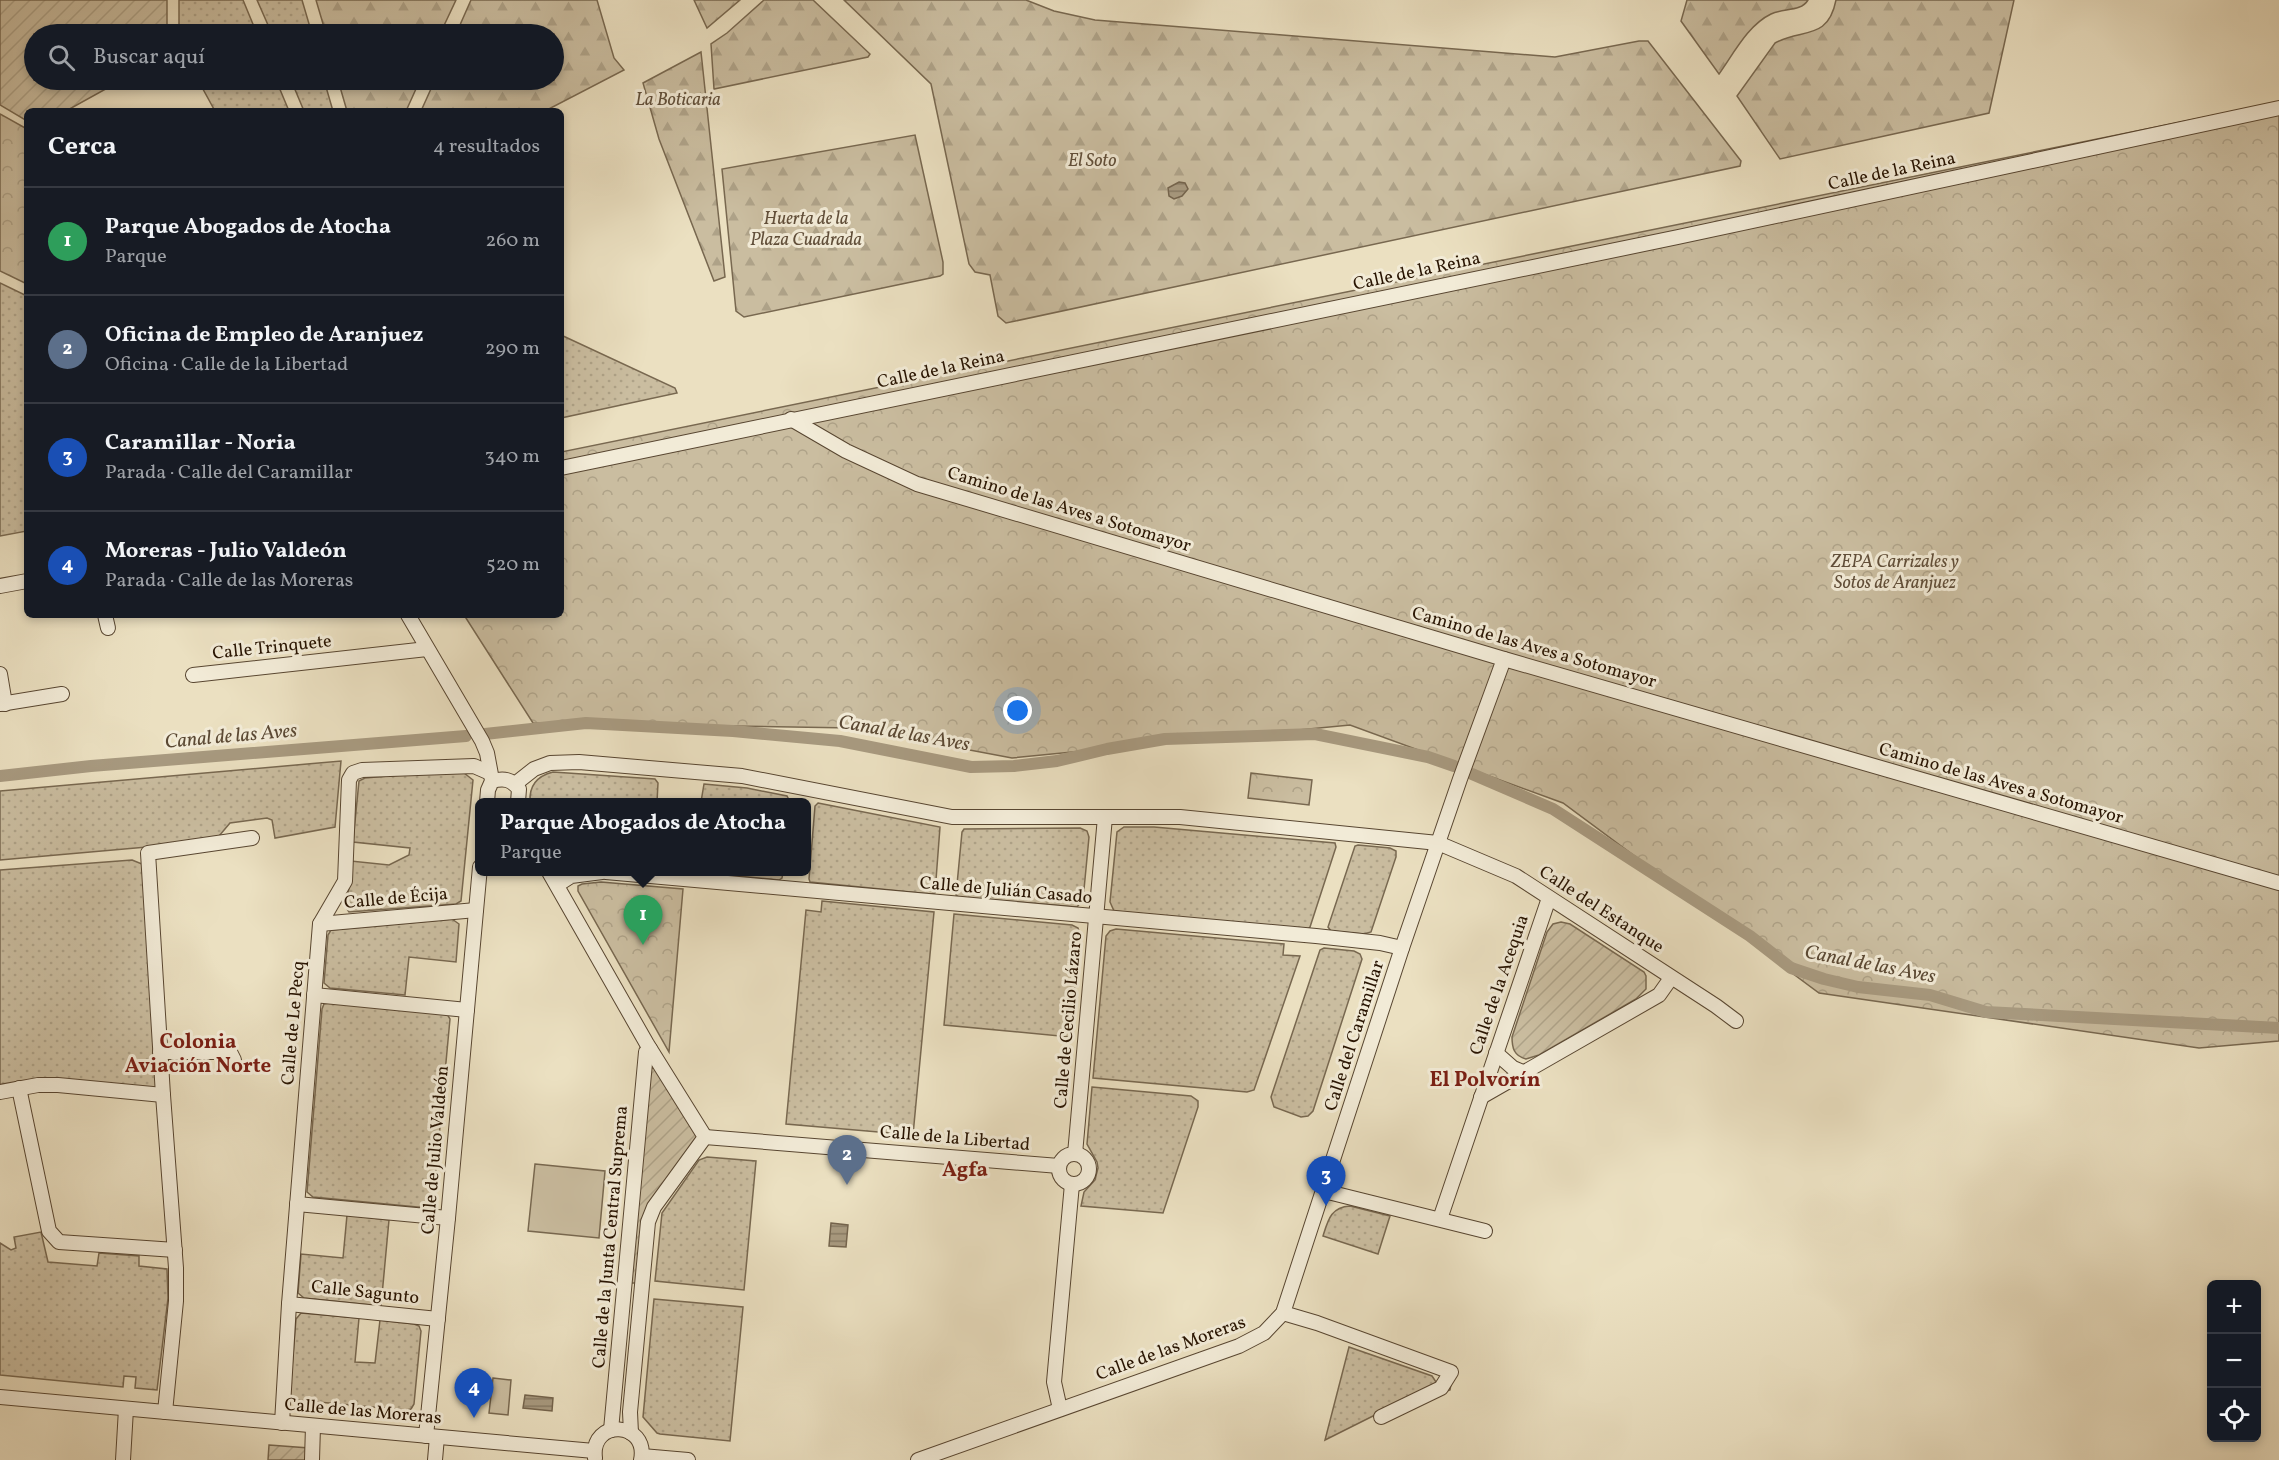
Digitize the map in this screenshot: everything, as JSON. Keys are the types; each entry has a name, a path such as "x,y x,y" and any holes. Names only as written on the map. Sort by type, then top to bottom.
{"street":[{"name":"Calle de la Reina","path":"564,467 1678,237 2279,108"},
{"name":"Camino de las Aves a Sotomayor","path":"791,419 846,451 917,484 1504,659 2279,883"},
{"path":"0,586 24,582"},
{"path":"410,618 482,741 487,753 491,777 487,798"},
{"name":"Calle Trinquete","path":"193,675 427,649"},
{"name":"Calle del Caramillar","path":"1283,1313 1402,948 1504,659"},
{"path":"0,674 3,704 62,694"},
{"name":"Calle del Estanque","path":"515,784 534,769 550,763 579,762 742,776 952,817 1180,817 1438,843 1516,876 1736,1021"},
{"name":"Calle de Le Pecq","path":"282,1423 289,1304 320,924 345,882 349,780 353,773 362,770 474,766 491,777"},
{"path":"491,777 509,780 515,784 519,789 518,798"},
{"name":"Calle de Cecilio Lázaro","path":"1075,1154 1105,817"},
{"path":"165,1412 176,1301 175,1250 148,854 252,838"},
{"name":"Calle de Julio Valdeón","path":"435,1460 431,1436 438,1318 479,876"},
{"path":"551,876 650,1049 705,1137"},
{"name":"Calle de Julián Casado","path":"556,885 571,876"},
{"name":"Calle de Julián Casado","path":"648,876 1316,936 1380,943 1402,948"},
{"name":"Calle de la Acequia","path":"1440,1219 1549,898"},
{"name":"Calle de Écija","path":"320,924 476,910"},
{"path":"1481,1097 1659,995 1671,978"},
{"path":"314,995 467,1010"},
{"name":"Calle de la Junta Central Suprema","path":"611,1430 646,1052 650,1049"},
{"path":"160,1052 230,1052 234,1060"},
{"path":"1496,1053 1513,1068 1525,1073"},
{"path":"0,1092 38,1085 58,1085 163,1095"},
{"path":"20,1088 49,1232 59,1242 175,1250"},
{"name":"Calle de la Junta Central Suprema","path":"631,1433 630,1413 648,1222 654,1207 705,1137"},
{"name":"Calle de la Libertad","path":"705,1137 1059,1166"},
{"path":"1075,1154 1085,1159 1088,1170 1083,1180 1072,1184 1061,1178 1059,1166 1064,1157 1075,1154"},
{"path":"1060,1409 1054,1382 1072,1184"},
{"path":"1324,1191 1485,1231"},
{"path":"297,1204 448,1218"},
{"name":"Calle Sagunto","path":"289,1304 438,1318"},
{"path":"1283,1313 1317,1323 1451,1372 1441,1388 1381,1417"},
{"name":"Calle de las Moreras","path":"918,1460 1239,1346 1264,1333 1283,1313"},
{"name":"Calle de las Moreras","path":"0,1397 431,1436 559,1454 595,1456"},
{"path":"123,1460 126,1409"},
{"path":"312,1460 313,1426"},
{"path":"595,1456 599,1438 611,1430 621,1429 631,1433 640,1443 641,1458 688,1460"}],"green space":[{"path":"0,0 167,0 167,24 24,24 24,90 104,90 71,108 24,108 24,119 0,105"},
{"path":"179,0 243,0 253,24 179,24"},
{"path":"257,0 302,0 309,24 268,24"},
{"path":"316,0 456,0 445,24 323,24"},
{"path":"471,0 597,0 614,58 624,70 551,108 422,108 430,90 564,90 564,24 460,24"},
{"path":"694,0 740,0 707,28"},
{"path":"764,0 813,0 870,54 868,57 714,89 711,44"},
{"name":"El Soto","path":"844,0 1026,0 1054,11 1095,20 1555,57 1648,41 1741,161 1740,166 1006,323 998,316 990,275 975,272 969,264 931,84"},
{"path":"1687,0 1808,0 1796,8 1771,14 1755,25 1719,74 1681,21"},
{"path":"1836,0 2014,0 1989,113 1780,159 1737,96 1775,43 1820,28 1827,22"},
{"name":"La Boticaria","path":"701,52 725,277 714,281 659,139 643,83"},
{"path":"203,90 280,90 288,108 213,108"},
{"path":"295,90 327,90 332,108 303,108"},
{"path":"341,90 415,90 407,108 346,108"},
{"name":"ZEPA Carrizales y Sotos de Aranjuez","path":"2279,102 2279,1041 2199,1048 1819,993 1563,803 1350,725 1012,758 853,728 533,723 466,618 564,618 564,451"},
{"path":"0,114 24,127 24,283 0,271"},
{"name":"Huerta de la Plaza Cuadrada","path":"915,135 943,262 943,274 744,317 736,311 722,169"},
{"path":"0,283 24,295 24,532 0,536"},
{"path":"564,336 675,388 677,393 564,417"},
{"path":"341,761 335,827 275,838 272,820 267,818 230,823 219,836 147,847 0,860 0,791"},
{"path":"436,772 464,773 473,780 461,901 456,904 349,912 347,909 351,861 389,865 409,855 410,848 353,842 359,781 365,778"},
{"path":"553,772 655,779 658,783 657,798 530,798 535,782"},
{"path":"1251,773 1312,780 1309,805 1248,798"},
{"path":"704,784 747,788 788,798 702,798"},
{"path":"818,803 940,827 935,893 810,882 815,806"},
{"path":"1124,827 1154,827 1335,843 1336,847 1310,927 1308,929 1114,911 1110,902 1117,832"},
{"path":"1080,828 1087,831 1089,837 1083,900 1077,907 956,895 964,829"},
{"path":"1355,846 1390,848 1396,851 1396,857 1371,932 1364,934 1331,931 1328,927"},
{"path":"132,860 142,864 158,1084 155,1089 0,1086 0,870"},
{"path":"738,876 782,876 779,880"},
{"path":"601,882 683,889 669,1052 578,891 578,886 582,884"},
{"path":"822,901 934,912 913,1135 786,1124 806,910 821,912"},
{"path":"954,914 1072,925 1078,928 1080,934 1070,1037 944,1025"},
{"path":"452,919 459,924 456,962 409,957 405,995 330,988 324,983 328,935 331,930"},
{"path":"1561,922 1570,924 1644,972 1646,989 1636,999 1539,1055 1526,1059 1514,1051 1512,1037 1547,932 1553,924"},
{"path":"1116,929 1284,944 1283,955 1300,956 1254,1090 1247,1092 1093,1078 1106,936 1110,931"},
{"path":"1324,948 1354,951 1360,954 1362,959 1313,1111 1308,1116 1301,1117 1274,1107 1271,1097 1320,950"},
{"path":"324,1004 447,1014 450,1019 433,1202 428,1208 313,1197 307,1192 322,1009"},
{"path":"658,1066 698,1138 653,1200 637,1283 630,1283 650,1069"},
{"path":"1092,1087 1191,1096 1198,1101 1163,1213 1081,1206 1084,1192 1095,1180 1098,1168 1087,1144"},
{"path":"707,1157 756,1161 744,1290 655,1281 662,1213 699,1160"},
{"path":"535,1164 605,1171 599,1238 528,1231"},
{"path":"1350,1206 1390,1216 1378,1254 1323,1236 1331,1215 1338,1209"},
{"path":"347,1215 389,1220 381,1306 304,1298 298,1293 301,1254 343,1258"},
{"path":"41,1232 48,1262 97,1266 99,1253 139,1256 139,1266 167,1269 168,1298 157,1390 135,1388 136,1377 124,1376 123,1387 0,1375 0,1243 11,1250 16,1248 14,1237"},
{"path":"654,1299 743,1307 730,1441 660,1434 643,1417"},
{"path":"301,1313 359,1318 355,1362 375,1363 380,1320 419,1326 421,1331 414,1404 411,1409 296,1400 291,1397 296,1319"},
{"path":"1349,1347 1432,1376 1436,1382 1451,1384 1450,1390 1375,1415 1325,1440"},
{"path":"493,1378 511,1380 508,1415 489,1413"},
{"path":"269,1445 309,1448 308,1460 268,1460"}],"shaded area":[{"path":"1179,182 1185,183 1188,189 1182,196 1174,199 1169,196 1168,188"},
{"path":"831,1223 848,1225 846,1247 829,1246"},
{"path":"525,1395 553,1398 552,1411 523,1408"}],"waterway":[{"name":"Canal de las Aves","path":"485,734 586,723 733,731 840,741 971,767 1014,766 1057,761 1165,739 1315,734 1428,757 1454,766"},
{"name":"Canal de las Aves","path":"0,776 91,766 466,736"},
{"name":"Canal de las Aves","path":"1472,774 1553,809 1750,936 1791,968 1824,979 1858,987 1930,995 1986,1012 2279,1028"}],"place":[{"name":"Parque Abogados de Atocha","path":"643,945"},
{"name":"Oficina de Empleo de Aranjuez","path":"847,1185"},
{"name":"Caramillar - Noria","path":"1326,1206"},
{"name":"Moreras - Julio Valdeón","path":"474,1418"}],"district":[{"name":"Colonia Aviación Norte","path":"198,1054"},
{"name":"El Polvorín","path":"1485,1080"},
{"name":"Agfa","path":"965,1170"}]}
